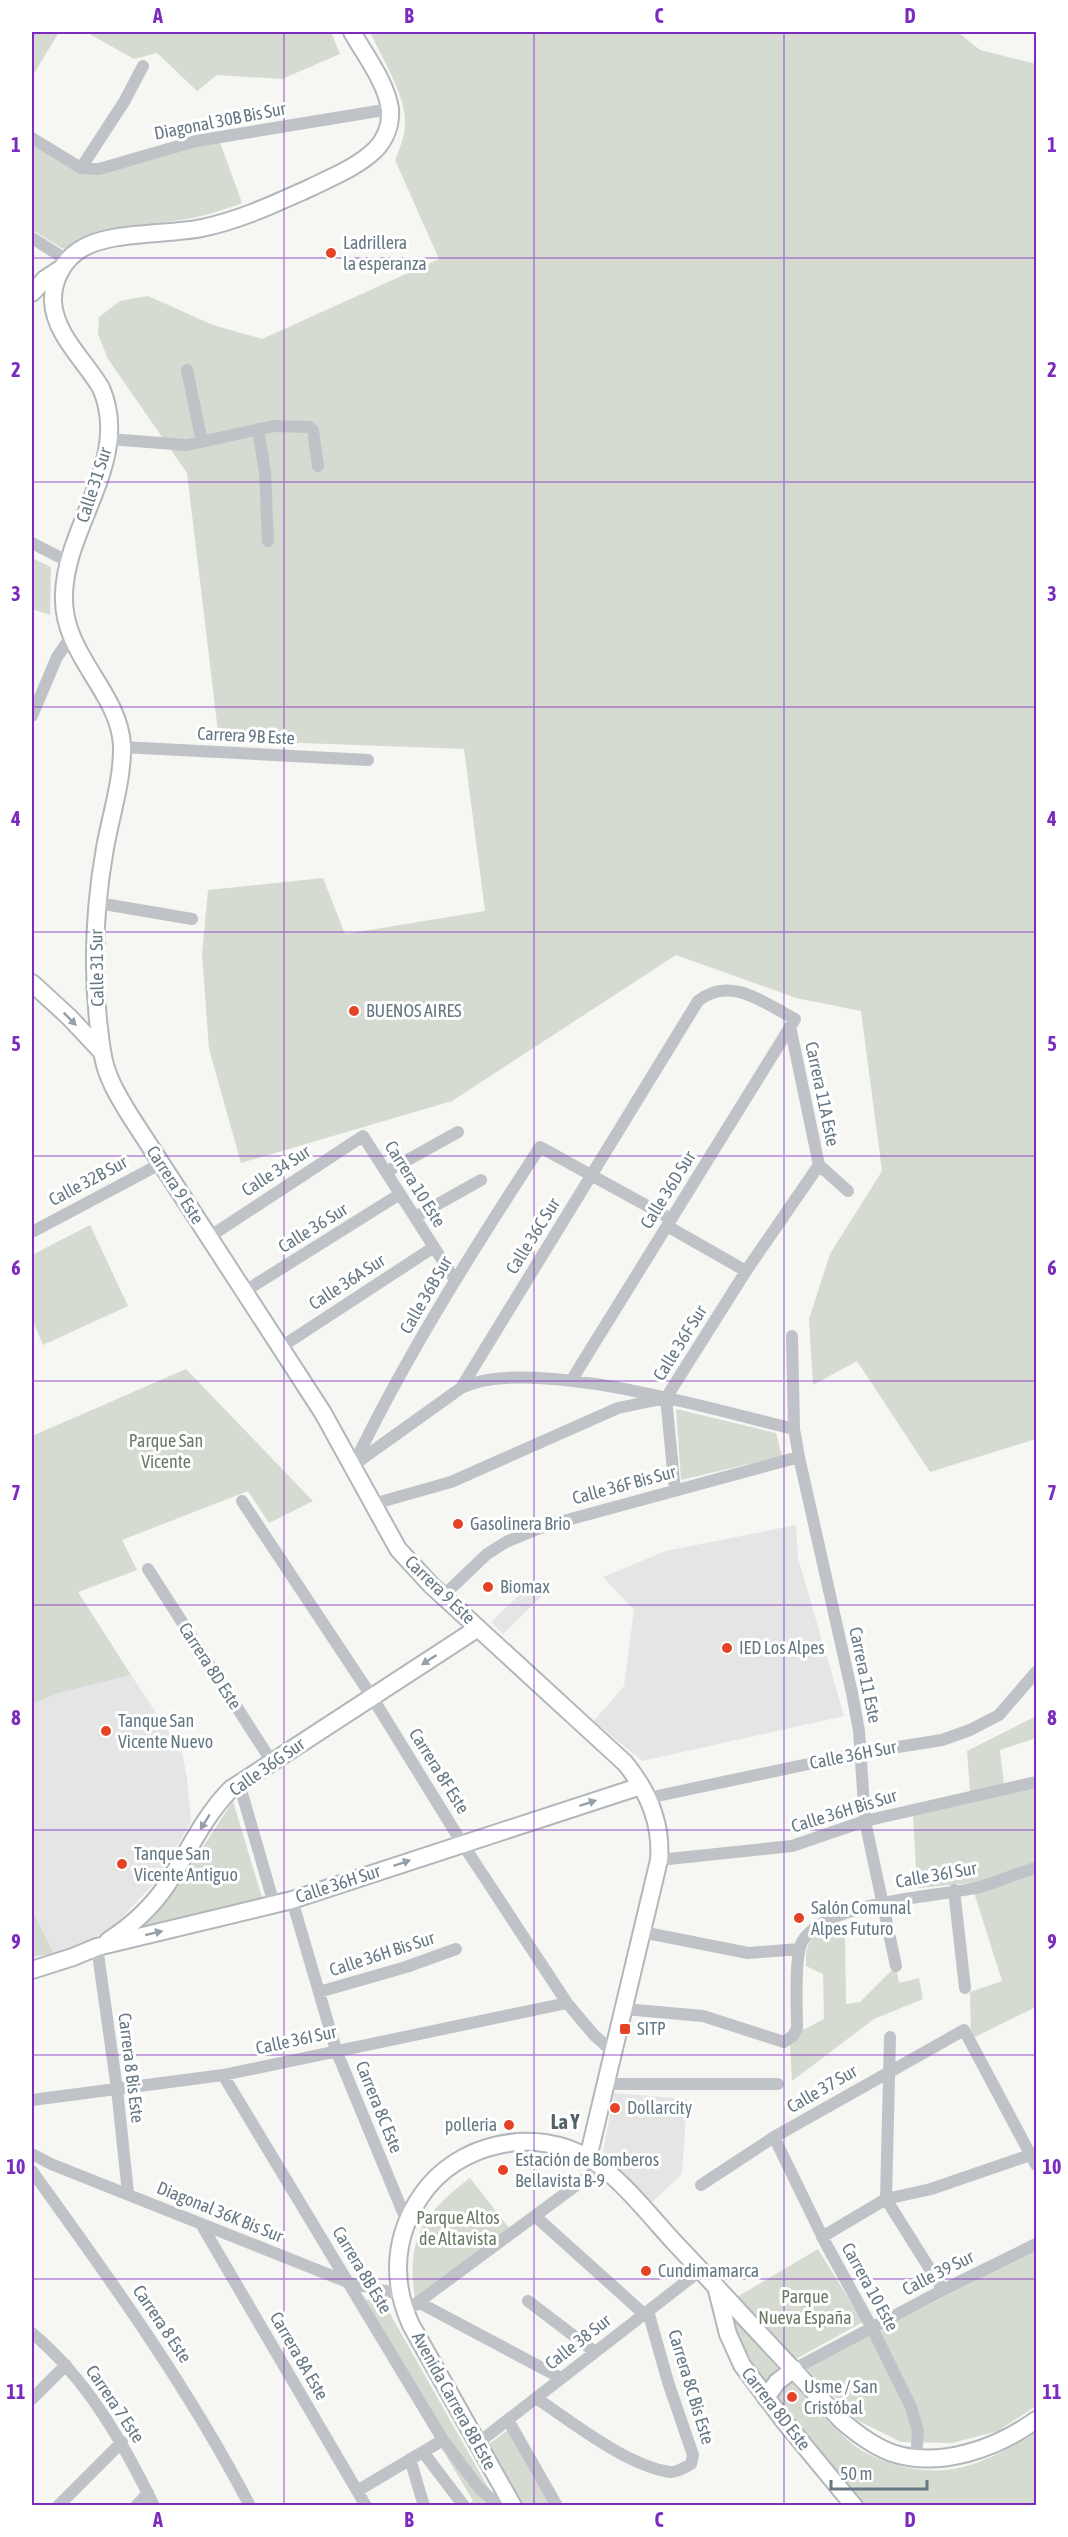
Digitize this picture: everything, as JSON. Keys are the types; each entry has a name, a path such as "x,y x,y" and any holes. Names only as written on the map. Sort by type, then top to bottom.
{"main road":[{"path":"32,293 82,248 100,241 186,231 228,222 335,176 366,157 382,142 387,131 390,109 382,87 352,32"},
{"name":"Calle 31 Sur","path":"65,264 53,295 55,314 62,331 104,394 108,412 109,439 104,465 69,562 65,581 64,607 71,637 115,717 122,747 98,903 94,976 102,1051"},
{"name":"Carrera 9 Este","path":"32,983 102,1051 118,1096 323,1413 398,1549 442,1596 624,1763 645,1792 658,1832 659,1860 606,2084 594,2162"},
{"name":"Calle 36G Sur","path":"97,1947 123,1931 157,1898 213,1809 239,1783 478,1628"},
{"name":"Calle 36H Sur","path":"32,1970 97,1947 292,1900 462,1843 645,1792"},
{"name":"Avenida Carrera 8B Este","path":"513,2505 478,2443 411,2307 399,2294 398,2260 407,2222 422,2194 450,2165 484,2149 513,2142 541,2141 563,2147 594,2162"},
{"path":"594,2162 701,2270 853,2430 891,2452 916,2458 948,2457 1005,2438 1036,2420"},
{"name":"Carrera 8D Este","path":"716,2286 723,2319 745,2370 854,2505"},
{"path":"766,2398 777,2382 794,2369"}],"street":[{"path":"32,138 81,168 124,102 143,66"},
{"name":"Diagonal 30B Bis Sur","path":"81,168 99,169 196,141 390,109"},
{"path":"32,238 65,264"},
{"path":"187,370 202,442"},
{"path":"109,439 187,445 274,426 309,427 313,430 318,466"},
{"path":"258,429 265,472 268,542"},
{"path":"32,543 69,562"},
{"path":"32,716 57,657 71,637"},
{"name":"Carrera 9B Este","path":"122,747 368,760"},
{"path":"98,903 192,919"},
{"name":"Calle 36C Sur","path":"352,1466 461,1388 693,1007 710,993 723,989 738,990 792,1022"},
{"name":"Carrera 11A Este","path":"792,1022 819,1165 848,1191"},
{"name":"Calle 36D Sur","path":"571,1381 792,1022"},
{"path":"386,1172 458,1132"},
{"name":"Carrera 10 Este","path":"363,1136 455,1280"},
{"name":"Calle 34 Sur","path":"209,1237 363,1136"},
{"name":"Calle 36B Sur","path":"352,1466 455,1280 540,1147 591,1175"},
{"name":"Calle 32B Sur","path":"32,1232 162,1163"},
{"name":"Calle 36F Sur","path":"373,1504 451,1482 618,1407 666,1398 746,1271 819,1165"},
{"path":"591,1175 746,1271"},
{"path":"415,1217 481,1180"},
{"name":"Calle 36 Sur","path":"245,1292 400,1194"},
{"name":"Calle 36A Sur","path":"281,1347 434,1247"},
{"name":"Carrera 11 Este","path":"792,1336 794,1429 798,1457 852,1693 860,1753 865,1821 896,1966"},
{"path":"461,1388 480,1380 500,1377 571,1381 666,1398 794,1429"},
{"path":"666,1398 675,1491"},
{"name":"Calle 36F Bis Sur","path":"442,1596 487,1554 506,1542 571,1518 798,1457"},
{"name":"Carrera 8F Este","path":"242,1502 372,1697 462,1843 567,2003 594,2035 613,2052"},
{"name":"Carrera 8D Este","path":"148,1569 272,1762"},
{"name":"Calle 36H Sur","path":"645,1792 942,1740 999,1716 1036,1672"},
{"name":"Calle 36H Bis Sur","path":"659,1860 792,1846 865,1821 1036,1782"},
{"path":"239,1783 274,1904"},
{"name":"Calle 36I Sur","path":"799,1949 809,1931 824,1920 882,1903 975,1888 1036,1868"},
{"path":"954,1890 965,1988"},
{"name":"Carrera 8C Este","path":"292,1900 336,2050 407,2222"},
{"path":"624,2009 703,2016 784,2042 797,2028 799,1949 748,1953 642,1932"},
{"name":"Carrera 8 Bis Este","path":"97,1947 117,2089 128,2193"},
{"name":"Calle 36H Bis Sur","path":"319,1992 406,1967 456,1949"},
{"name":"Calle 36I Sur","path":"32,2100 223,2075 567,2003"},
{"name":"Calle 37 Sur","path":"700,2185 774,2137 964,2030 1035,2158"},
{"path":"890,2037 886,2199 943,2290"},
{"name":"Carrera 8B Este","path":"223,2075 443,2440 479,2488 499,2505"},
{"path":"606,2084 778,2084"},
{"name":"Carrera 10 Este","path":"774,2137 822,2237 872,2328 910,2407 918,2431 916,2458"},
{"name":"Diagonal 36K Bis Sur","path":"32,2154 51,2164 350,2283 399,2294"},
{"path":"822,2237 886,2199 909,2195 1035,2158"},
{"path":"561,2378 411,2307 535,2216 594,2162"},
{"name":"Carrera 8 Este","path":"32,2171 135,2314 216,2441 250,2505"},
{"path":"535,2216 646,2313"},
{"name":"Carrera 8A Este","path":"201,2224 366,2505"},
{"name":"Calle 39 Sur","path":"794,2369 943,2290 1036,2244"},
{"name":"Calle 38 Sur","path":"478,2443 701,2270"},
{"path":"528,2301 595,2352"},
{"name":"Carrera 8C Bis Este","path":"536,2398 597,2439 644,2464 670,2472 691,2464 693,2455 646,2313"},
{"name":"Carrera 7 Este","path":"32,2333 66,2365 80,2382 122,2442 154,2505"},
{"path":"32,2399 66,2365"},
{"path":"508,2420 556,2505"},
{"path":"357,2491 443,2440"},
{"path":"58,2505 122,2442"},
{"path":"423,2452 464,2505"},
{"path":"410,2459 424,2505"},
{"path":"136,2505 148,2493"}],"shaded area":[{"name":"IED Los Alpes","path":"796,1525 798,1558 844,1716 642,1761 594,1721 624,1686 634,1610 603,1577 666,1551"},
{"path":"531,1584 542,1596 503,1634 491,1622"},
{"path":"131,1675 182,1752 191,1822 156,1881 116,1924 89,1942 54,1954 32,1910 32,1704 59,1693"},
{"path":"614,2093 687,2099 682,2174 652,2202 603,2152"}],"green space":[{"path":"32,32 59,32 32,77"},
{"path":"86,32 331,32 340,54 282,79 217,75 197,91 157,53 134,59"},
{"path":"370,32 958,32 980,50 1036,64 1036,1439 930,1472 857,1361 813,1385 809,1319 830,1254 882,1171 861,1011 796,998 676,955 452,1101 241,1163 209,1049 202,954 208,890 323,878 345,934 485,911 464,749 219,740 187,473 108,359 98,334 99,317 120,301 148,296 213,325 262,339 439,259 395,160 405,130 404,109 396,86"},
{"path":"220,142 242,203 196,217 106,230 79,241 65,250 32,230 32,144 75,170"},
{"path":"32,558 51,567 50,615 32,609"},
{"path":"90,1225 128,1306 43,1345 32,1319 32,1255"},
{"name":"Parque San Vicente","path":"186,1369 313,1501 269,1523 248,1491 122,1540 137,1570 78,1592 131,1675 59,1693 32,1704 32,1436"},
{"path":"676,1409 776,1433 782,1456 681,1480"},
{"path":"1036,1716 1036,1738 1000,1750 1005,1794 1036,1786 1036,2007 971,2039 970,1992 1002,1981 971,1883 917,1888 913,1815 971,1803 967,1751"},
{"path":"233,1801 263,1901 138,1933 170,1897"},
{"path":"32,1910 54,1954 32,1957"},
{"path":"829,1924 845,1938 846,2004 860,2002 896,1966 899,1983 919,1978 923,1999 874,2019 792,2081 790,2045 803,2030 824,2019 823,1974 806,1966 806,1958 810,1941"},
{"name":"Parque Altos de Altavista","path":"470,2178 510,2229 415,2300 413,2260 421,2230 440,2204"},
{"name":"Parque Nueva España","path":"818,2249 863,2322 796,2359 737,2297"},
{"path":"1036,2249 1036,2406 998,2431 952,2443 901,2442 857,2420 806,2368"},
{"path":"352,2297 384,2303 498,2505 466,2505 473,2501"},
{"path":"729,2310 837,2430 851,2443 871,2456 917,2469 953,2469 986,2459 1036,2432 1036,2505 864,2505 836,2475 764,2380 744,2346"},
{"path":"512,2427 556,2505 520,2505 486,2446"}],"place":[{"name":"Ladrillera la esperanza","path":"331,253"},
{"name":"BUENOS AIRES","path":"354,1011"},
{"name":"Gasolinera Brio","path":"458,1524"},
{"name":"Biomax","path":"488,1587"},
{"name":"IED Los Alpes","path":"727,1648"},
{"name":"Tanque San Vicente Nuevo","path":"106,1731"},
{"name":"Tanque San Vicente Antiguo","path":"122,1864"},
{"name":"Salón Comunal Alpes Futuro","path":"799,1918"},
{"name":"SITP","path":"625,2029"},
{"name":"Dollarcity","path":"615,2108"},
{"name":"polleria","path":"509,2125"},
{"name":"Estación de Bomberos Bellavista B-9","path":"503,2170"},
{"name":"Cundimamarca","path":"646,2271"},
{"name":"Usme / San Cristóbal","path":"792,2397"}],"district":[{"name":"La Y","path":"565,2122"}]}
